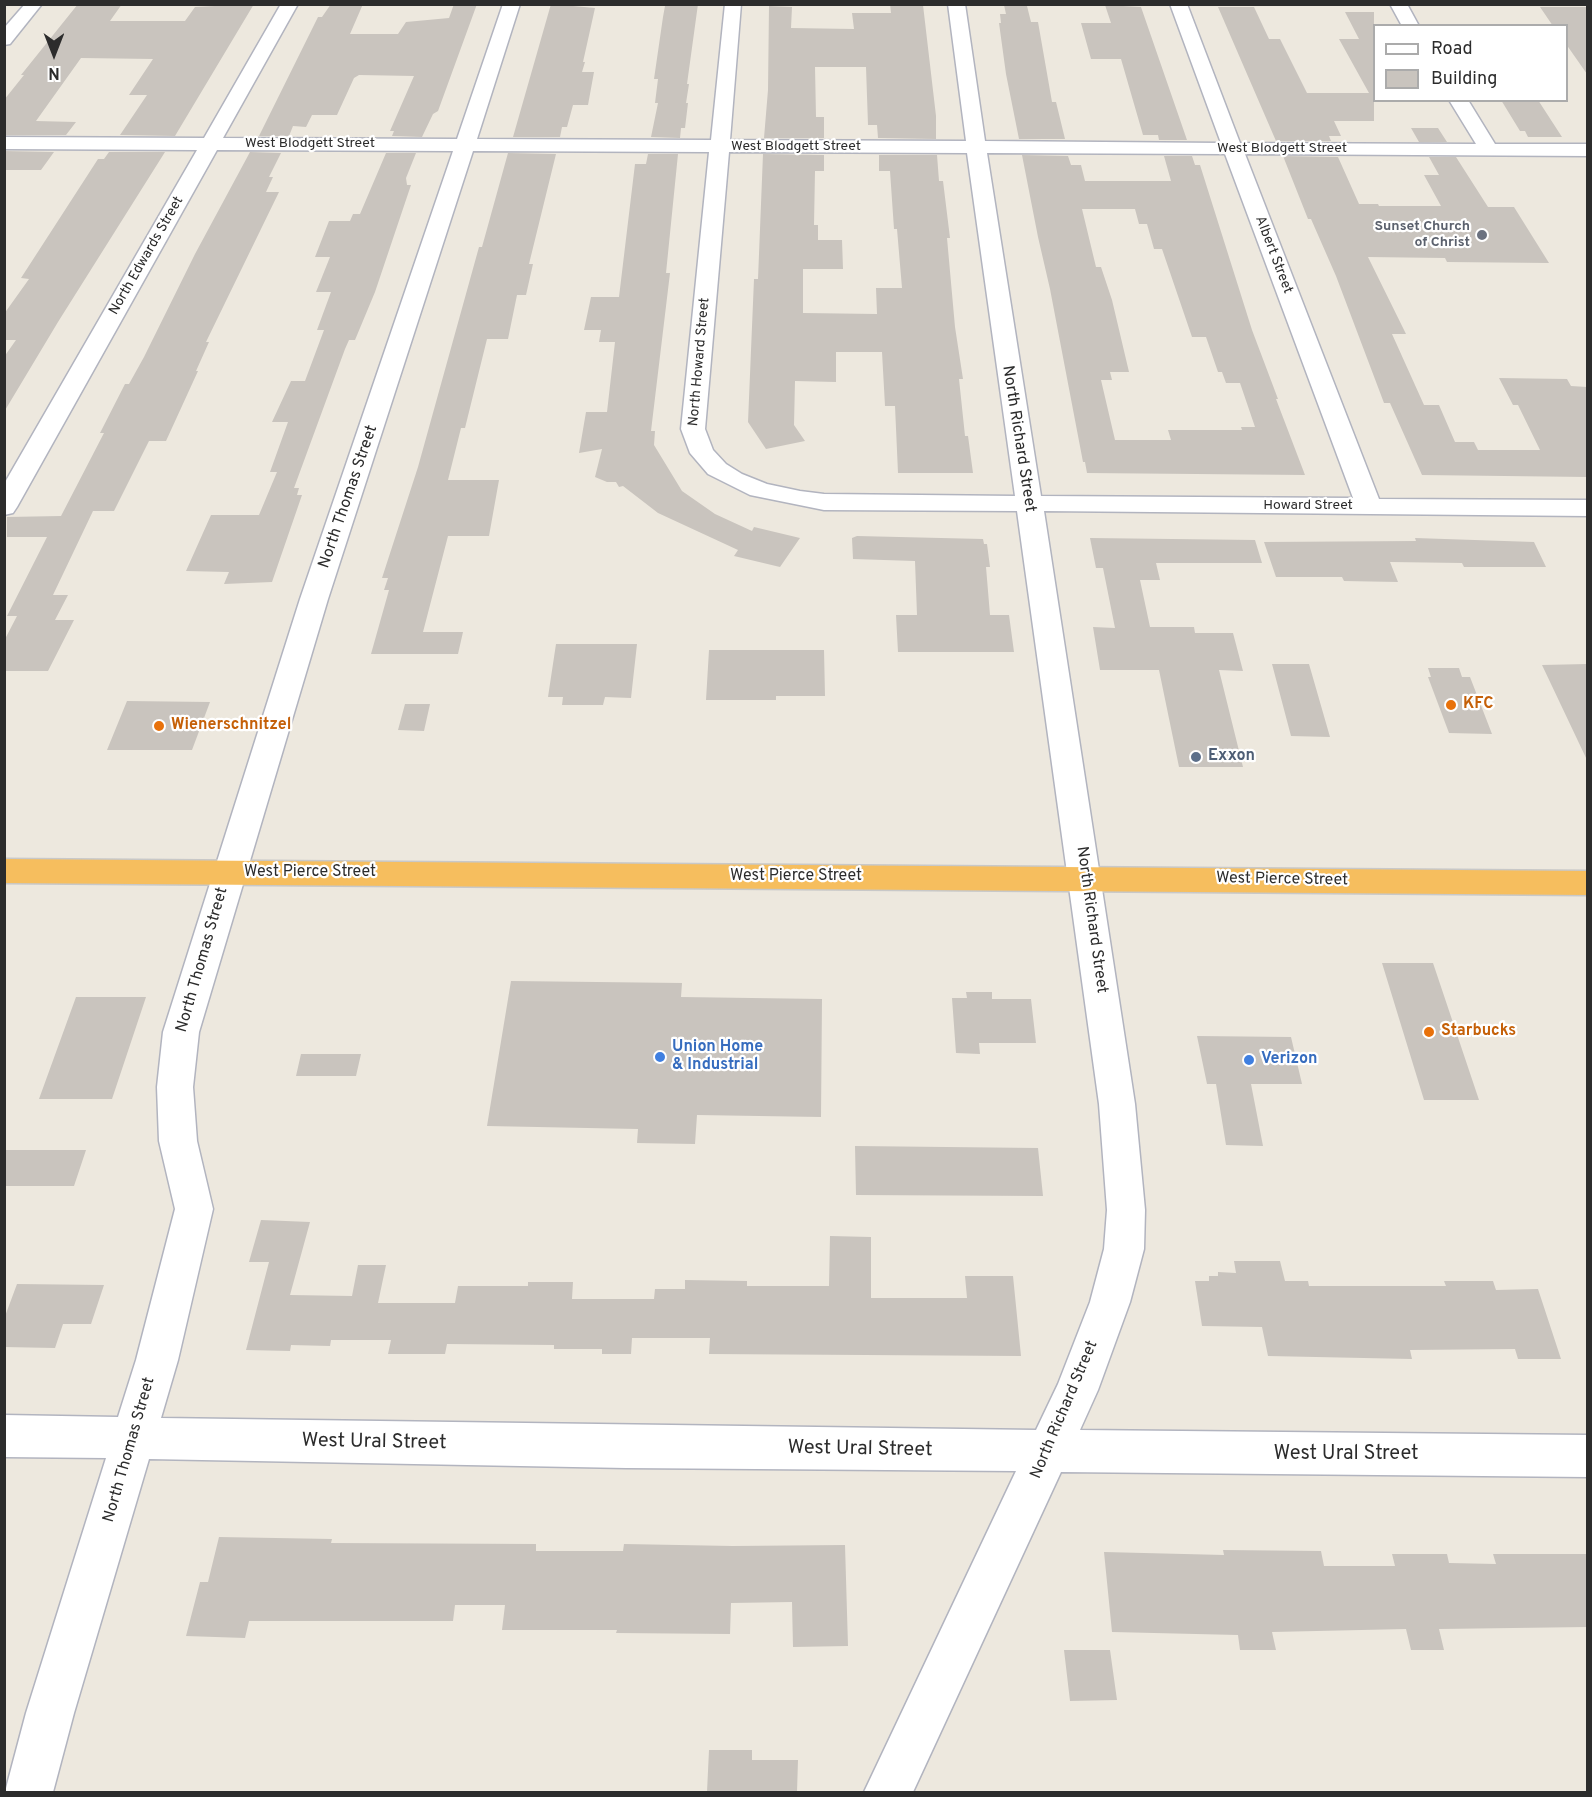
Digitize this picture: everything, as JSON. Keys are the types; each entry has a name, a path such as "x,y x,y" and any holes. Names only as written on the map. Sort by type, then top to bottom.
{"highway":[{"name":"West Pierce Street","path":"4,871 1587,883"}],"street":[{"path":"4,40 34,4"},
{"name":"North Edwards Street","path":"4,507 290,4"},
{"name":"North Thomas Street","path":"29,1792 50,1713 157,1360 194,1209 178,1140 175,1087 181,1032 311,611 512,4"},
{"name":"North Howard Street","path":"733,4 694,415 696,440 702,453 717,469 745,485 800,499 867,503 1028,505"},
{"name":"North Richard Street","path":"888,1792 1081,1379 1110,1302 1124,1249 1125,1185 1117,1104 956,4"},
{"name":"Albert Street","path":"1178,4 1369,506"},
{"path":"1398,4 1410,24"},
{"path":"1459,102 1489,149"},
{"name":"West Blodgett Street","path":"4,143 1587,150"},
{"name":"Howard Street","path":"1028,505 1587,508"},
{"name":"West Ural Street","path":"4,1436 1048,1452 1587,1456"}],"building":[{"path":"78,4 122,4 110,21 185,21 195,7 254,4 175,136 120,135 147,95 129,95 153,59 81,58 36,121 76,122 66,135 4,135 4,100"},
{"path":"331,4 363,4 350,34 398,34 406,22 449,18 454,4 477,4 438,111 433,114 422,137 392,136 394,131 390,131 414,76 359,75 354,78 337,115 312,115 306,127 293,126 289,136 259,136 318,17 322,17"},
{"path":"551,4 595,8 582,72 594,72 588,105 573,105 567,127 562,127 560,137 513,137"},
{"path":"668,4 698,4 687,84 689,84 685,128 681,128 680,138 651,137 658,103 655,103 658,79 654,79 665,6"},
{"path":"890,4 923,5 936,116 936,139 878,138 877,125 868,125 866,67 815,67 816,117 824,117 824,138 764,138 768,90 769,6 792,7 791,28 854,29 852,13 891,13"},
{"path":"1004,5 1027,6 1031,22 1038,22 1052,102 1056,102 1065,139 1019,139 999,23 1001,23 1000,14 1006,14"},
{"path":"1105,5 1141,7 1187,140 1159,140 1158,135 1143,135 1121,59 1091,59 1081,23 1111,23"},
{"path":"1218,7 1254,7 1269,39 1280,39 1307,93 1369,93 1339,39 1359,39 1345,12 1374,12 1374,121 1334,121 1341,136 1329,136 1331,141 1276,141"},
{"path":"1540,7 1587,7 1587,74 1568,47 1568,24 1552,24"},
{"path":"1502,102 1539,102 1562,137 1528,137 1525,131 1520,131"},
{"path":"1411,128 1438,128 1447,142 1419,142"},
{"path":"4,151 54,152 41,170 4,170"},
{"path":"109,152 165,152 4,412 4,357 16,340 4,340 4,314 29,279 21,278 98,159 104,159"},
{"path":"250,152 281,153 269,177 273,177 266,192 279,192 206,342 209,342 196,371 198,371 166,441 149,441 114,511 93,511 53,595 68,595 55,620 74,620 48,671 4,671 4,641 17,616 7,616 47,537 7,537 7,517 61,516 104,433 100,433 125,384 129,384 144,357 195,254"},
{"path":"386,153 416,153 406,178 407,185 411,185 375,292 355,340 349,340 345,349 294,488 299,488 297,495 302,495 272,582 224,584 229,572 186,571 211,515 259,515 277,472 270,472 288,422 272,422 291,381 305,381 324,330 317,330 331,292 316,292 330,257 315,257 329,221 350,221 353,214 360,214"},
{"path":"508,153 556,154 529,264 533,264 526,295 517,295 508,339 487,339 465,428 461,428 448,480 499,480 489,536 448,536 423,632 463,632 458,654 371,654 389,590 384,590 388,578 382,578 418,467 479,247 482,247"},
{"path":"648,154 678,154 666,273 670,273 651,431 655,431 654,445 682,491 715,514 752,531 754,527 800,538 780,567 734,556 738,550 658,513 623,486 619,487 616,482 607,482 595,477 602,449 579,453 586,412 607,412 615,342 599,342 601,330 584,330 591,297 619,297 635,164 646,164"},
{"path":"763,154 824,155 824,171 815,171 814,225 818,225 818,240 842,240 843,269 803,269 803,313 877,314 876,288 902,288 897,229 894,229 890,171 879,171 879,155 937,155 939,181 943,181 950,238 947,238 955,327 963,379 959,379 965,436 968,436 973,473 898,473 895,406 885,406 882,352 836,352 836,382 795,381 794,425 805,441 766,449 748,422 754,279 758,279"},
{"path":"1022,155 1068,156 1071,165 1081,165 1085,181 1171,181 1164,156 1192,156 1195,165 1200,165 1252,330 1305,475 1087,473","holes":["1082,209 1135,209 1139,224 1147,224 1154,249 1162,249 1192,337 1206,337 1218,372 1222,372 1226,383 1240,383 1255,427 1241,427 1242,430 1168,430 1171,440 1115,440 1101,380 1112,380 1110,372 1129,372 1112,300 1101,267 1096,267"]},
{"path":"1283,156 1338,157 1359,204 1378,204 1379,206 1441,206 1424,175 1439,175 1429,157 1456,157 1488,207 1514,207 1549,263 1447,262 1445,258 1368,257 1406,334 1392,334 1424,405 1439,405 1455,442 1474,442 1478,450 1540,450 1518,405 1513,405 1499,378 1567,379 1571,386 1587,387 1587,477 1422,475 1390,403 1384,403 1336,276 1311,219 1308,219"},
{"path":"857,536 983,539 984,544 987,544 990,567 986,567 990,615 1009,615 1014,652 898,652 896,615 917,615 915,561 853,559 852,538"},
{"path":"1090,538 1255,540 1262,563 1156,563 1160,580 1140,580 1150,627 1194,627 1195,633 1233,633 1243,671 1219,670 1243,767 1179,767 1159,670 1100,670 1093,627 1115,628 1103,568 1096,568"},
{"path":"1415,538 1534,542 1546,567 1464,567 1462,563 1390,562 1398,582 1344,581 1342,577 1276,577 1264,542 1416,541"},
{"path":"556,644 637,644 631,698 605,697 603,705 562,705 563,697 548,697"},
{"path":"709,650 824,650 825,696 776,696 776,700 706,700"},
{"path":"1272,664 1309,664 1330,737 1291,736"},
{"path":"1587,664 1587,760 1542,665"},
{"name":"KFC","path":"1428,668 1459,668 1462,677 1470,677 1492,734 1449,733 1428,677 1431,677"},
{"name":"Wienerschnitzel","path":"127,701 210,702 192,750 107,750"},
{"path":"405,704 430,704 424,731 398,730"},
{"name":"Starbucks","path":"1382,963 1433,963 1479,1100 1424,1100"},
{"name":"Union Home & Industrial","path":"511,981 682,983 681,997 822,999 821,1117 697,1115 695,1144 637,1143 638,1129 487,1126"},
{"path":"966,992 992,992 992,999 1031,999 1036,1043 979,1043 980,1054 956,1053 952,998 967,998"},
{"path":"76,997 146,997 112,1099 39,1099"},
{"name":"Verizon","path":"1197,1036 1291,1037 1302,1084 1251,1084 1263,1146 1226,1145 1216,1084 1207,1084"},
{"path":"301,1054 361,1054 356,1076 296,1076"},
{"path":"855,1146 1038,1148 1043,1196 856,1195"},
{"path":"4,1150 86,1150 74,1186 4,1186"},
{"path":"261,1220 310,1222 290,1295 352,1296 358,1265 386,1265 378,1303 455,1303 458,1286 528,1286 528,1282 573,1282 572,1299 654,1299 655,1289 685,1289 685,1280 747,1281 747,1286 829,1286 830,1236 871,1237 871,1298 967,1298 965,1276 1013,1276 1021,1356 709,1354 710,1338 632,1338 631,1354 602,1354 602,1349 554,1349 554,1345 447,1344 445,1354 388,1354 391,1340 331,1340 330,1346 291,1345 290,1351 246,1350 269,1262 249,1262"},
{"path":"1234,1261 1280,1261 1285,1281 1308,1281 1309,1286 1446,1286 1444,1281 1493,1281 1496,1290 1538,1289 1561,1359 1518,1359 1515,1349 1410,1350 1412,1359 1268,1356 1262,1327 1202,1326 1195,1281 1209,1281 1209,1276 1218,1276 1218,1272 1236,1273"},
{"path":"17,1284 104,1285 91,1324 63,1324 55,1348 4,1347 4,1319"},
{"path":"219,1537 332,1539 331,1543 536,1544 536,1551 623,1551 624,1544 845,1545 848,1646 793,1647 792,1602 731,1603 730,1634 616,1633 617,1630 502,1630 505,1605 455,1605 453,1621 249,1621 245,1638 186,1636 200,1582 208,1582"},
{"path":"1223,1550 1321,1551 1324,1566 1395,1566 1392,1554 1447,1554 1449,1563 1496,1564 1493,1554 1587,1554 1587,1627 1439,1629 1444,1650 1411,1650 1406,1629 1272,1632 1276,1650 1240,1650 1238,1635 1112,1632 1104,1552 1224,1555"},
{"path":"1064,1650 1110,1650 1117,1700 1070,1701"},
{"path":"709,1750 752,1750 752,1760 798,1760 797,1792 707,1792"}],"place":[{"name":"Sunset Church of Christ","path":"1482,235"},
{"name":"KFC","path":"1451,705"},
{"name":"Wienerschnitzel","path":"159,726"},
{"name":"Exxon","path":"1196,757"},
{"name":"Starbucks","path":"1429,1032"},
{"name":"Union Home & Industrial","path":"660,1057"},
{"name":"Verizon","path":"1249,1060"}]}
